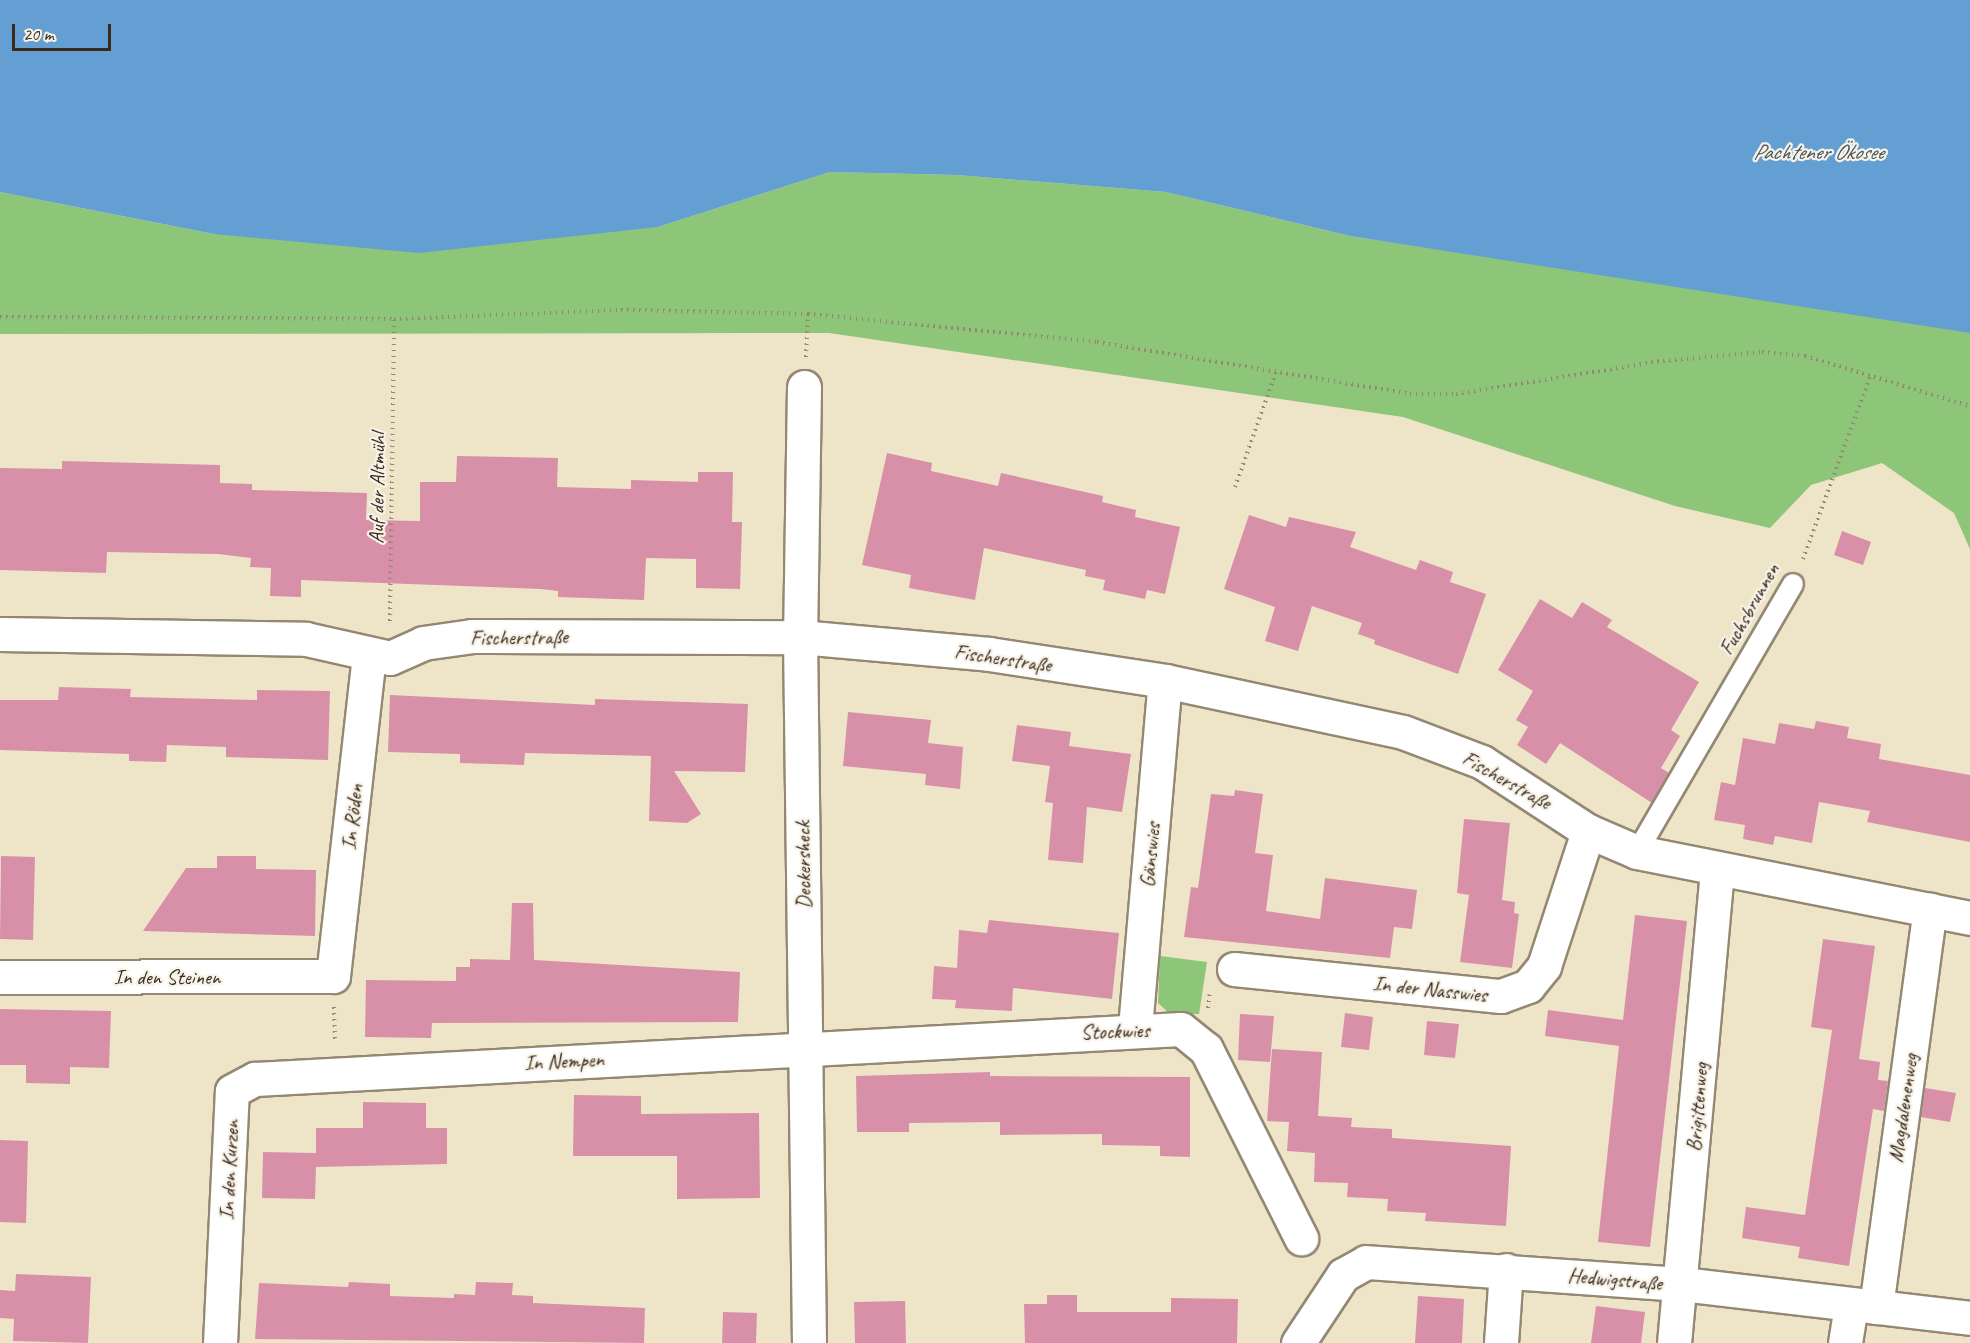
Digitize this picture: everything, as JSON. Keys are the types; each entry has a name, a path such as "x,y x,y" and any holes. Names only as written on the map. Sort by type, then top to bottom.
{"street":[{"name":"Deckersheck","path":"805,378 800,637 809,1343"},
{"path":"0,634 306,639 379,657"},
{"name":"Fischerstraße","path":"379,657 423,643 472,636 800,637 965,651 1165,681 1403,732 1482,762 1588,831 1637,852 1717,870 1970,918"},
{"name":"In Röden","path":"333,976 379,657"},
{"name":"Gänswies","path":"1135,1028 1165,681"},
{"name":"In der Nasswies","path":"1234,969 1501,996 1528,986 1544,966 1588,831"},
{"name":"Brigittenweg","path":"1674,1343 1682,1284 1717,870"},
{"name":"Magdalenenweg","path":"1845,1343 1863,1305 1930,910"},
{"name":"In den Steinen","path":"0,977 333,976"},
{"name":"Stockwies","path":"805,1048 1135,1028 1194,1035"},
{"path":"1194,1035 1206,1049 1302,1238"},
{"name":"In Nempen","path":"330,1074 805,1048"},
{"name":"In den Kurzen","path":"220,1343 232,1091 255,1079 330,1074"},
{"name":"Hedwigstraße","path":"1299,1343 1343,1275 1366,1262 1682,1284 1970,1318"},
{"path":"1501,1343 1506,1270"}],"lane":[{"name":"Fuchsbrunnen","path":"1637,852 1794,584"}],"path":[{"path":"0,317 394,319 621,310 808,314 1085,340 1277,369 1410,394 1456,394 1733,353 1805,356 1970,406"},
{"path":"805,378 808,314"},
{"name":"Auf der Altmühl","path":"379,657 394,319"},
{"path":"1235,487 1277,369"},
{"name":"Fuchsbrunnen","path":"1794,584 1871,375"},
{"path":"1194,1035 1208,1015 1212,975 1234,969"},
{"path":"330,1074 333,976"}],"green space":[{"path":"830,172 957,175 1166,192 1350,236 1955,327 1970,333 1970,549 1954,513 1882,463 1811,485 1770,528 1675,506 1403,417 829,333 0,334 0,192 214,234 658,227"},
{"path":"1160,956 1207,962 1199,1014 1170,1014 1158,1003"}],"water":[{"name":"Pachtener Ökosee","path":"0,0 1970,0 1970,333 1350,236 1166,192 957,175 830,172 658,227 419,253 214,234 0,192"}],"building":[{"path":"887,453 932,463 931,471 998,486 1001,473 1103,496 1102,502 1136,510 1135,517 1180,527 1165,594 1147,590 1145,599 1103,590 1105,580 1085,576 1086,570 984,548 975,600 909,588 911,575 862,565"},
{"path":"457,456 558,458 557,487 631,489 631,480 698,482 698,472 733,472 732,522 742,522 740,589 696,588 696,559 646,558 644,600 558,597 558,591 541,589 301,580 301,597 270,596 271,568 250,567 251,558 218,554 107,552 106,573 0,570 0,468 62,469 62,461 220,465 220,483 252,484 252,490 367,493 366,520 420,521 420,482 456,482"},
{"path":"1249,515 1286,527 1289,517 1356,532 1350,547 1416,570 1420,560 1453,572 1450,582 1486,594 1458,674 1374,644 1375,640 1358,634 1362,623 1312,606 1298,651 1265,641 1275,607 1224,589"},
{"path":"1842,531 1871,542 1863,565 1834,555"},
{"path":"1540,599 1572,618 1582,602 1612,620 1607,627 1699,682 1671,730 1680,736 1661,768 1669,773 1652,803 1560,743 1546,764 1517,745 1528,727 1516,720 1533,691 1498,670"},
{"path":"59,687 131,689 130,697 257,700 257,690 330,691 328,760 226,757 226,747 167,745 166,762 129,761 129,754 0,750 0,700 58,700"},
{"path":"390,695 595,705 595,699 748,704 745,772 674,771 701,814 687,823 649,821 651,756 525,753 524,765 460,763 460,754 388,752"},
{"path":"848,712 931,720 928,743 963,747 960,789 925,785 926,774 843,766"},
{"path":"1816,721 1849,727 1847,738 1881,744 1879,759 1970,775 1970,842 1867,822 1870,811 1819,802 1812,843 1775,836 1773,845 1743,839 1745,825 1714,820 1721,782 1735,785 1743,738 1775,744 1779,723 1814,729"},
{"path":"1017,725 1071,732 1069,746 1131,754 1122,812 1087,807 1083,863 1048,860 1053,803 1045,802 1050,766 1012,761"},
{"path":"1235,790 1263,794 1255,853 1273,855 1266,911 1320,919 1325,878 1417,890 1412,929 1394,927 1390,958 1184,937 1191,887 1198,888 1211,794 1234,796"},
{"path":"1464,819 1510,823 1502,900 1515,902 1514,913 1519,914 1512,968 1460,962 1469,895 1457,893"},
{"path":"1,856 35,857 33,940 0,939"},
{"path":"217,856 256,856 256,869 316,870 315,936 143,931 186,868 217,868"},
{"path":"512,903 533,903 534,960 740,972 738,1022 432,1023 431,1038 365,1037 366,980 456,981 456,967 470,967 470,959 510,960"},
{"path":"1635,915 1687,921 1650,1247 1598,1242 1619,1046 1545,1036 1548,1010 1623,1020"},
{"path":"989,920 1119,933 1112,999 1013,988 1012,1011 955,1008 956,1000 932,999 934,966 957,968 959,930 987,933"},
{"path":"1823,939 1875,946 1859,1059 1880,1062 1878,1080 1888,1081 1884,1111 1873,1109 1849,1266 1798,1258 1800,1247 1742,1238 1746,1207 1805,1215 1832,1030 1811,1027"},
{"path":"0,1009 111,1011 109,1068 70,1067 70,1084 26,1083 26,1065 0,1065"},
{"path":"1345,1013 1373,1017 1369,1050 1341,1047"},
{"path":"1240,1014 1274,1016 1270,1062 1238,1060"},
{"path":"1427,1021 1459,1024 1455,1058 1424,1055"},
{"path":"1272,1049 1322,1052 1318,1116 1352,1118 1351,1127 1392,1129 1392,1138 1511,1146 1506,1226 1425,1221 1426,1213 1387,1211 1388,1199 1347,1197 1348,1183 1314,1182 1315,1153 1287,1151 1289,1122 1267,1121"},
{"path":"990,1072 990,1076 1190,1077 1190,1157 1160,1156 1160,1146 1102,1145 1102,1134 1000,1135 1000,1122 909,1123 909,1132 857,1132 856,1076"},
{"path":"1925,1088 1956,1093 1950,1122 1921,1117"},
{"path":"574,1095 641,1096 641,1114 759,1113 760,1198 677,1199 677,1156 573,1156"},
{"path":"363,1102 426,1103 426,1128 447,1128 447,1164 316,1167 315,1199 262,1198 263,1152 316,1153 316,1128 363,1128"},
{"path":"0,1140 28,1141 26,1223 0,1222"},
{"path":"16,1274 91,1277 88,1343 13,1341 14,1319 0,1318 0,1290 15,1291"},
{"path":"349,1282 390,1284 390,1296 454,1298 454,1294 475,1295 476,1282 513,1283 512,1295 533,1296 533,1303 645,1308 644,1343 255,1339 259,1283 348,1287"},
{"path":"1047,1295 1077,1295 1077,1312 1171,1312 1171,1298 1238,1299 1237,1343 1025,1343 1024,1304 1047,1304"},
{"path":"1418,1296 1464,1299 1462,1343 1415,1343"},
{"path":"905,1301 906,1343 855,1343 854,1302"},
{"path":"1596,1306 1645,1312 1641,1343 1591,1343"},
{"path":"723,1312 757,1313 756,1343 722,1343"}]}
